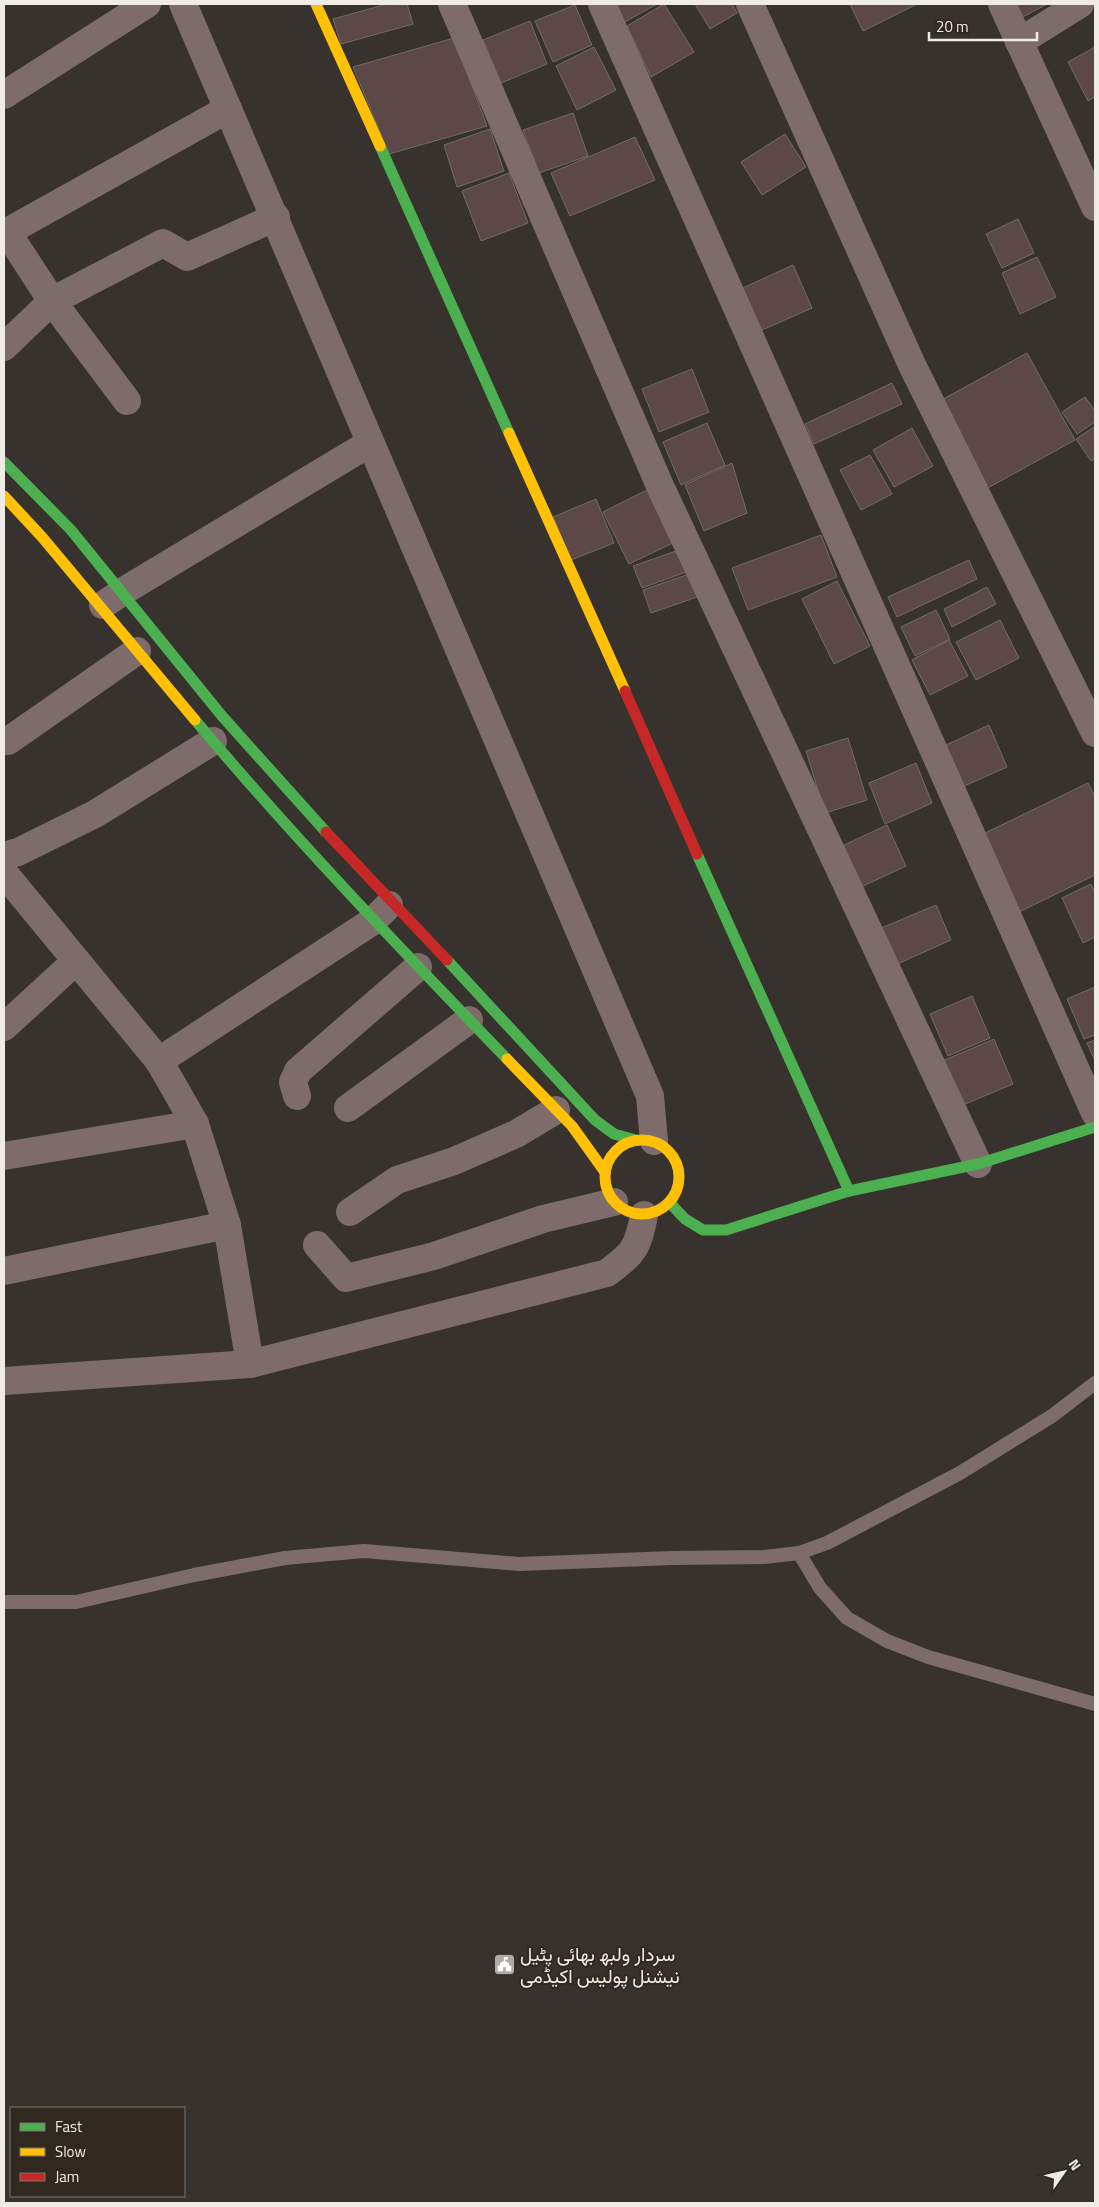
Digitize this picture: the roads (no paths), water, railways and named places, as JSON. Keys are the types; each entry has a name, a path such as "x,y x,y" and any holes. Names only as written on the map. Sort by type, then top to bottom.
{"main road":[{"path":"316,4 849,1191"},
{"path":"4,462 64,524 252,750 382,911 418,967 572,1126 605,1172"},
{"path":"4,496 42,537 213,741 382,911 595,1120 614,1134 645,1141 670,1151 679,1168 679,1186 670,1203 658,1211 644,1215 627,1211 614,1202 606,1187 605,1172 611,1157 621,1146 645,1141"},
{"path":"670,1203 685,1219 703,1230 726,1230 849,1191 978,1164 1095,1127"}],"street":[{"path":"4,95 147,4"},
{"path":"183,4 276,217 370,442 650,1096 645,1141"},
{"path":"452,4 660,486 978,1164"},
{"path":"602,4 1095,1112"},
{"path":"750,4 912,365 1095,733"},
{"path":"1002,4 1095,207"},
{"path":"1019,42 1080,4"},
{"path":"127,401 52,301 7,232 228,109"},
{"path":"4,347 52,301 163,243 187,257 276,217"},
{"path":"100,608 122,592 370,442"},
{"path":"8,741 137,651"},
{"path":"4,856 18,852 95,814 213,741"},
{"path":"4,873 159,1062 195,1124 227,1225 250,1364"},
{"path":"159,1062 382,911"},
{"path":"4,1027 76,961"},
{"path":"297,1096 292,1082 298,1071 418,967"},
{"path":"348,1108 469,1020"},
{"path":"350,1212 397,1180 472,1154 516,1134 556,1110"},
{"path":"4,1156 195,1124"},
{"path":"317,1245 346,1278 434,1256 543,1219 614,1202"},
{"path":"4,1381 250,1364 607,1273 627,1258 639,1240 644,1215"},
{"path":"4,1271 227,1225"}],"lane":[{"path":"4,1602 76,1602 194,1575 285,1558 364,1550 519,1564 672,1558 764,1558 799,1553 827,1544 960,1473 1052,1416 1095,1384"},
{"path":"799,1553 820,1588 847,1618 886,1641 928,1657 1095,1704"}],"place":[{"name":"سردار ولبھ بھائی پٹیل نیشنل پولیس اکیڈمی","path":"504,1964"}]}
